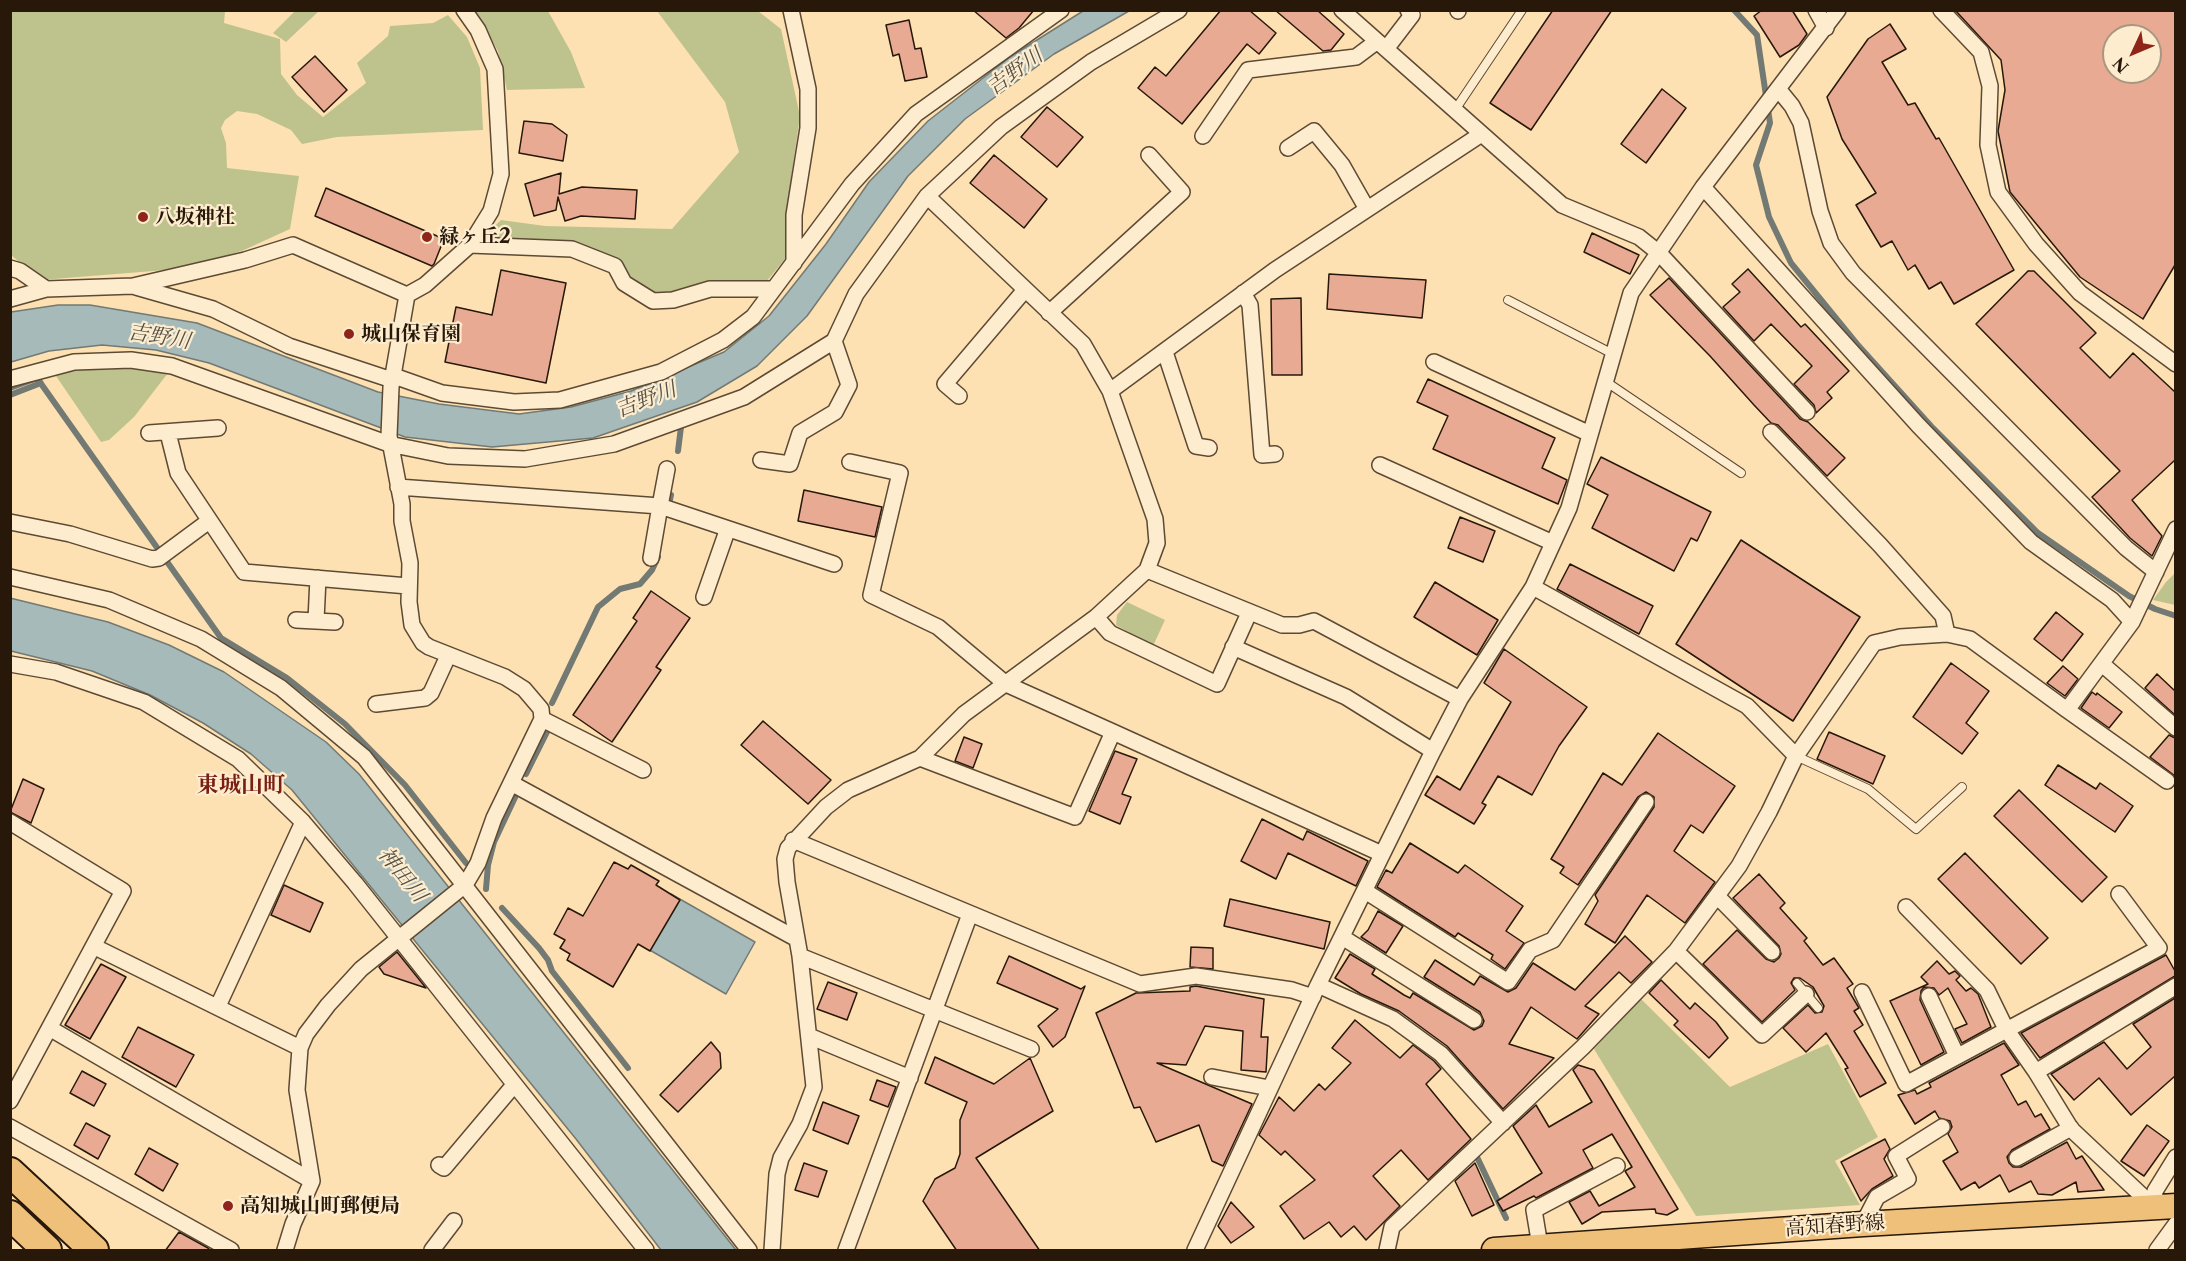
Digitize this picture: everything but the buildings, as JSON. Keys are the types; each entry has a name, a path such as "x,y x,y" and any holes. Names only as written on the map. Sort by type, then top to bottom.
{"highway":[{"path":"10,1172 94,1251"},
{"path":"10,1215 46,1251"}],"main road":[{"name":"高知春野線","path":"1494,1251 1863,1224 2165,1207"}],"street":[{"path":"407,295 425,285 471,244 491,211 501,174 495,69 477,30 464,10"},
{"path":"791,10 808,89 808,128 794,215 794,263"},
{"path":"10,379 74,362 131,360 172,366 389,440 448,456 525,459 615,444 744,397 834,341 856,294 927,196 1001,127 1091,62 1179,10"},
{"path":"1342,10 1454,112 1562,205 1639,237 1659,253 1807,412"},
{"path":"1203,136 1248,70 1356,57 1381,46 1412,15 1408,10"},
{"path":"1816,10 1826,28"},
{"path":"1194,1251 1315,991 1433,751 1460,699 1533,587 1569,508 1631,293 1703,187 1838,10"},
{"path":"1941,10 1981,52 1990,86 1988,145 1998,192 2036,244 2080,293 2175,363"},
{"path":"132,286 213,309 289,346 392,381 442,393 514,402 560,400 661,372 723,340 753,317 852,184 916,114 1057,13"},
{"path":"1777,92 1792,106 1801,123 1820,211 1831,243 1853,273 2126,548 2153,579"},
{"path":"1288,148 1314,131 1342,165 1367,209"},
{"path":"1110,391 1165,352 1242,292 1480,135"},
{"path":"1049,313 1182,192 1149,155"},
{"path":"1703,187 1918,425 2031,542 2112,600 2132,622"},
{"path":"772,1251 779,1166 814,1087 800,956 785,859 793,840 848,790 920,758 964,714 1096,618 1147,570 1157,543 1155,519 1110,391 1083,344 1024,291 927,196"},
{"path":"471,244 572,249 615,266 624,283 653,301 673,300 710,289 772,289"},
{"path":"10,299 46,290 132,286 245,260 293,245 407,295"},
{"path":"10,268 20,271 46,290"},
{"path":"959,396 945,384 1024,291"},
{"path":"1242,292 1250,305 1262,455 1275,454"},
{"path":"285,1251 293,1224 312,1181 297,1090 300,1048 306,1034 328,1005 361,969 462,888 478,863 510,783 542,719 541,709 515,682 448,656 423,643 415,631 408,586 410,562 389,440 392,381 407,295"},
{"path":"761,460 790,464 800,433 835,412 849,385 834,341"},
{"path":"1165,352 1196,446 1209,448"},
{"path":"1434,362 1590,434"},
{"path":"149,433 218,428"},
{"path":"1771,432 1880,545 1942,616 1947,634"},
{"path":"168,433 178,473 244,572 408,586"},
{"path":"850,462 900,472 871,595 938,627 1005,684 1382,854"},
{"path":"1380,465 1553,543"},
{"path":"651,558 667,469"},
{"path":"398,487 660,506 727,531 834,564"},
{"path":"10,522 70,534 140,557 163,555 208,521"},
{"path":"2067,710 2132,622 2175,529"},
{"path":"704,597 727,531"},
{"path":"1147,570 1282,625 1299,625 1314,621 1460,699"},
{"path":"10,577 109,600 201,639 264,676 327,723 364,757 462,888 749,1251"},
{"path":"316,620 318,578"},
{"path":"1533,587 1747,706 1796,756"},
{"path":"1096,618 1110,633 1217,684 1249,613"},
{"path":"296,620 335,622"},
{"path":"1387,1251 1392,1227 1583,1047 1676,951 1739,866 1796,756 1874,643 1900,637 1947,634 1970,639 2167,781"},
{"path":"1233,647 1292,671 1346,697 1433,751"},
{"path":"376,704 425,698 430,693 448,656"},
{"path":"10,664 56,672 144,702 238,759 303,822 401,936 514,1085 646,1251"},
{"path":"2102,664 2175,728"},
{"path":"542,719 644,770"},
{"path":"920,758 1075,817 1113,732"},
{"path":"510,783 797,939"},
{"path":"1365,891 1508,982 1530,950 1553,940 1646,802"},
{"path":"10,822 123,891 51,1029 10,1101"},
{"path":"218,1006 303,822"},
{"path":"793,840 1140,984 1196,976 1292,990 1315,991 1393,1019 1441,1054 1503,1123"},
{"path":"1862,992 1906,1084 2159,948 2119,894"},
{"path":"1718,896 1772,951"},
{"path":"1906,907 1987,990 2006,1029 2071,1128 2165,1207"},
{"path":"846,1250 970,914"},
{"path":"1342,937 1474,1020"},
{"path":"95,947 300,1048"},
{"path":"1676,951 1762,1035 1802,989"},
{"path":"800,956 1031,1049"},
{"path":"2036,1072 2175,986"},
{"path":"1929,996 1957,1056"},
{"path":"51,1029 312,1181"},
{"path":"809,1036 910,1078"},
{"path":"1212,1077 1269,1088"},
{"path":"440,1166 444,1168 514,1085"},
{"path":"10,1126 231,1251"},
{"path":"1863,1224 1877,1197 1908,1179 1896,1156 1942,1127"},
{"path":"2017,1158 2071,1128"},
{"path":"2165,1207 2155,1191 2175,1157"},
{"path":"1530,1248 1534,1210 1617,1166"},
{"path":"432,1251 454,1221"},
{"path":"2157,1251 2175,1224"}],"lane":[{"path":"1454,112 1522,10"},
{"path":"1508,300 1613,354"},
{"path":"1605,381 1741,473"},
{"path":"1796,756 1868,789 1916,829 1962,787"},
{"path":"1802,989 1818,1008"}],"green space":[{"path":"10,11 225,11 224,23 280,39 281,74 297,95 323,117 366,83 357,63 388,36 390,26 433,23 448,15 467,37 480,68 483,130 337,137 302,144 291,130 257,114 237,111 225,120 221,128 226,143 227,168 299,176 290,229 244,250 191,268 41,280 11,255"},
{"path":"295,11 319,11 286,42 273,33"},
{"path":"475,11 548,11 571,52 585,88 507,90 498,51"},
{"path":"657,11 758,11 781,29 800,116 786,214 785,259 766,282 654,295 628,282 619,263 479,241 501,220 545,226 672,229 739,152 725,102"},
{"path":"66,367 131,367 168,373 134,417 109,440 101,442 56,376"},
{"path":"2175,573 2175,605 2153,600 2166,582"},
{"path":"1127,602 1165,620 1153,646 1116,625 1117,615"},
{"path":"1641,999 1730,1087 1828,1044 1878,1137 1835,1161 1860,1205 1696,1216 1594,1049"}],"water":[{"name":"吉野川","path":"1083,11 1129,11 1054,54 965,119 908,176 807,316 757,366 697,402 593,438 492,447 405,437 209,363 156,350 102,345 49,351 11,362 11,312 58,305 90,305 197,323 378,392 439,404 519,414 571,407 631,391 724,352 769,316 826,244 869,182 928,121 1010,57"},
{"name":"神田川","path":"10,598 108,622 169,645 224,672 326,742 359,774 736,1250 661,1250 576,1139 292,790 251,754 203,723 150,695 92,671 11,651"},
{"path":"671,894 755,942 726,994 641,945"}],"waterway":[{"path":"1734,10 1757,35 1770,123 1756,165 1769,217 1791,263 1857,344 1931,426 2038,533 2129,596 2176,616"},
{"path":"10,388 37,378 221,638 287,678 345,724 405,785 466,863"},
{"path":"10,395 41,383"},
{"path":"678,451 681,427"},
{"path":"669,504 671,495"},
{"path":"552,703 598,607 620,589 640,584 652,570 658,557"},
{"path":"526,774 549,728"},
{"path":"486,889 488,865 494,842 519,789"},
{"path":"502,908 539,948 548,960 552,971 628,1068"},
{"path":"1477,1157 1506,1218"}],"place":[{"name":"八坂神社","path":"143,217"},
{"name":"緑ヶ丘2","path":"427,237"},
{"name":"城山保育園","path":"349,334"},
{"name":"高知城山町郵便局","path":"228,1206"}],"district":[{"name":"東城山町","path":"241,786"}]}
